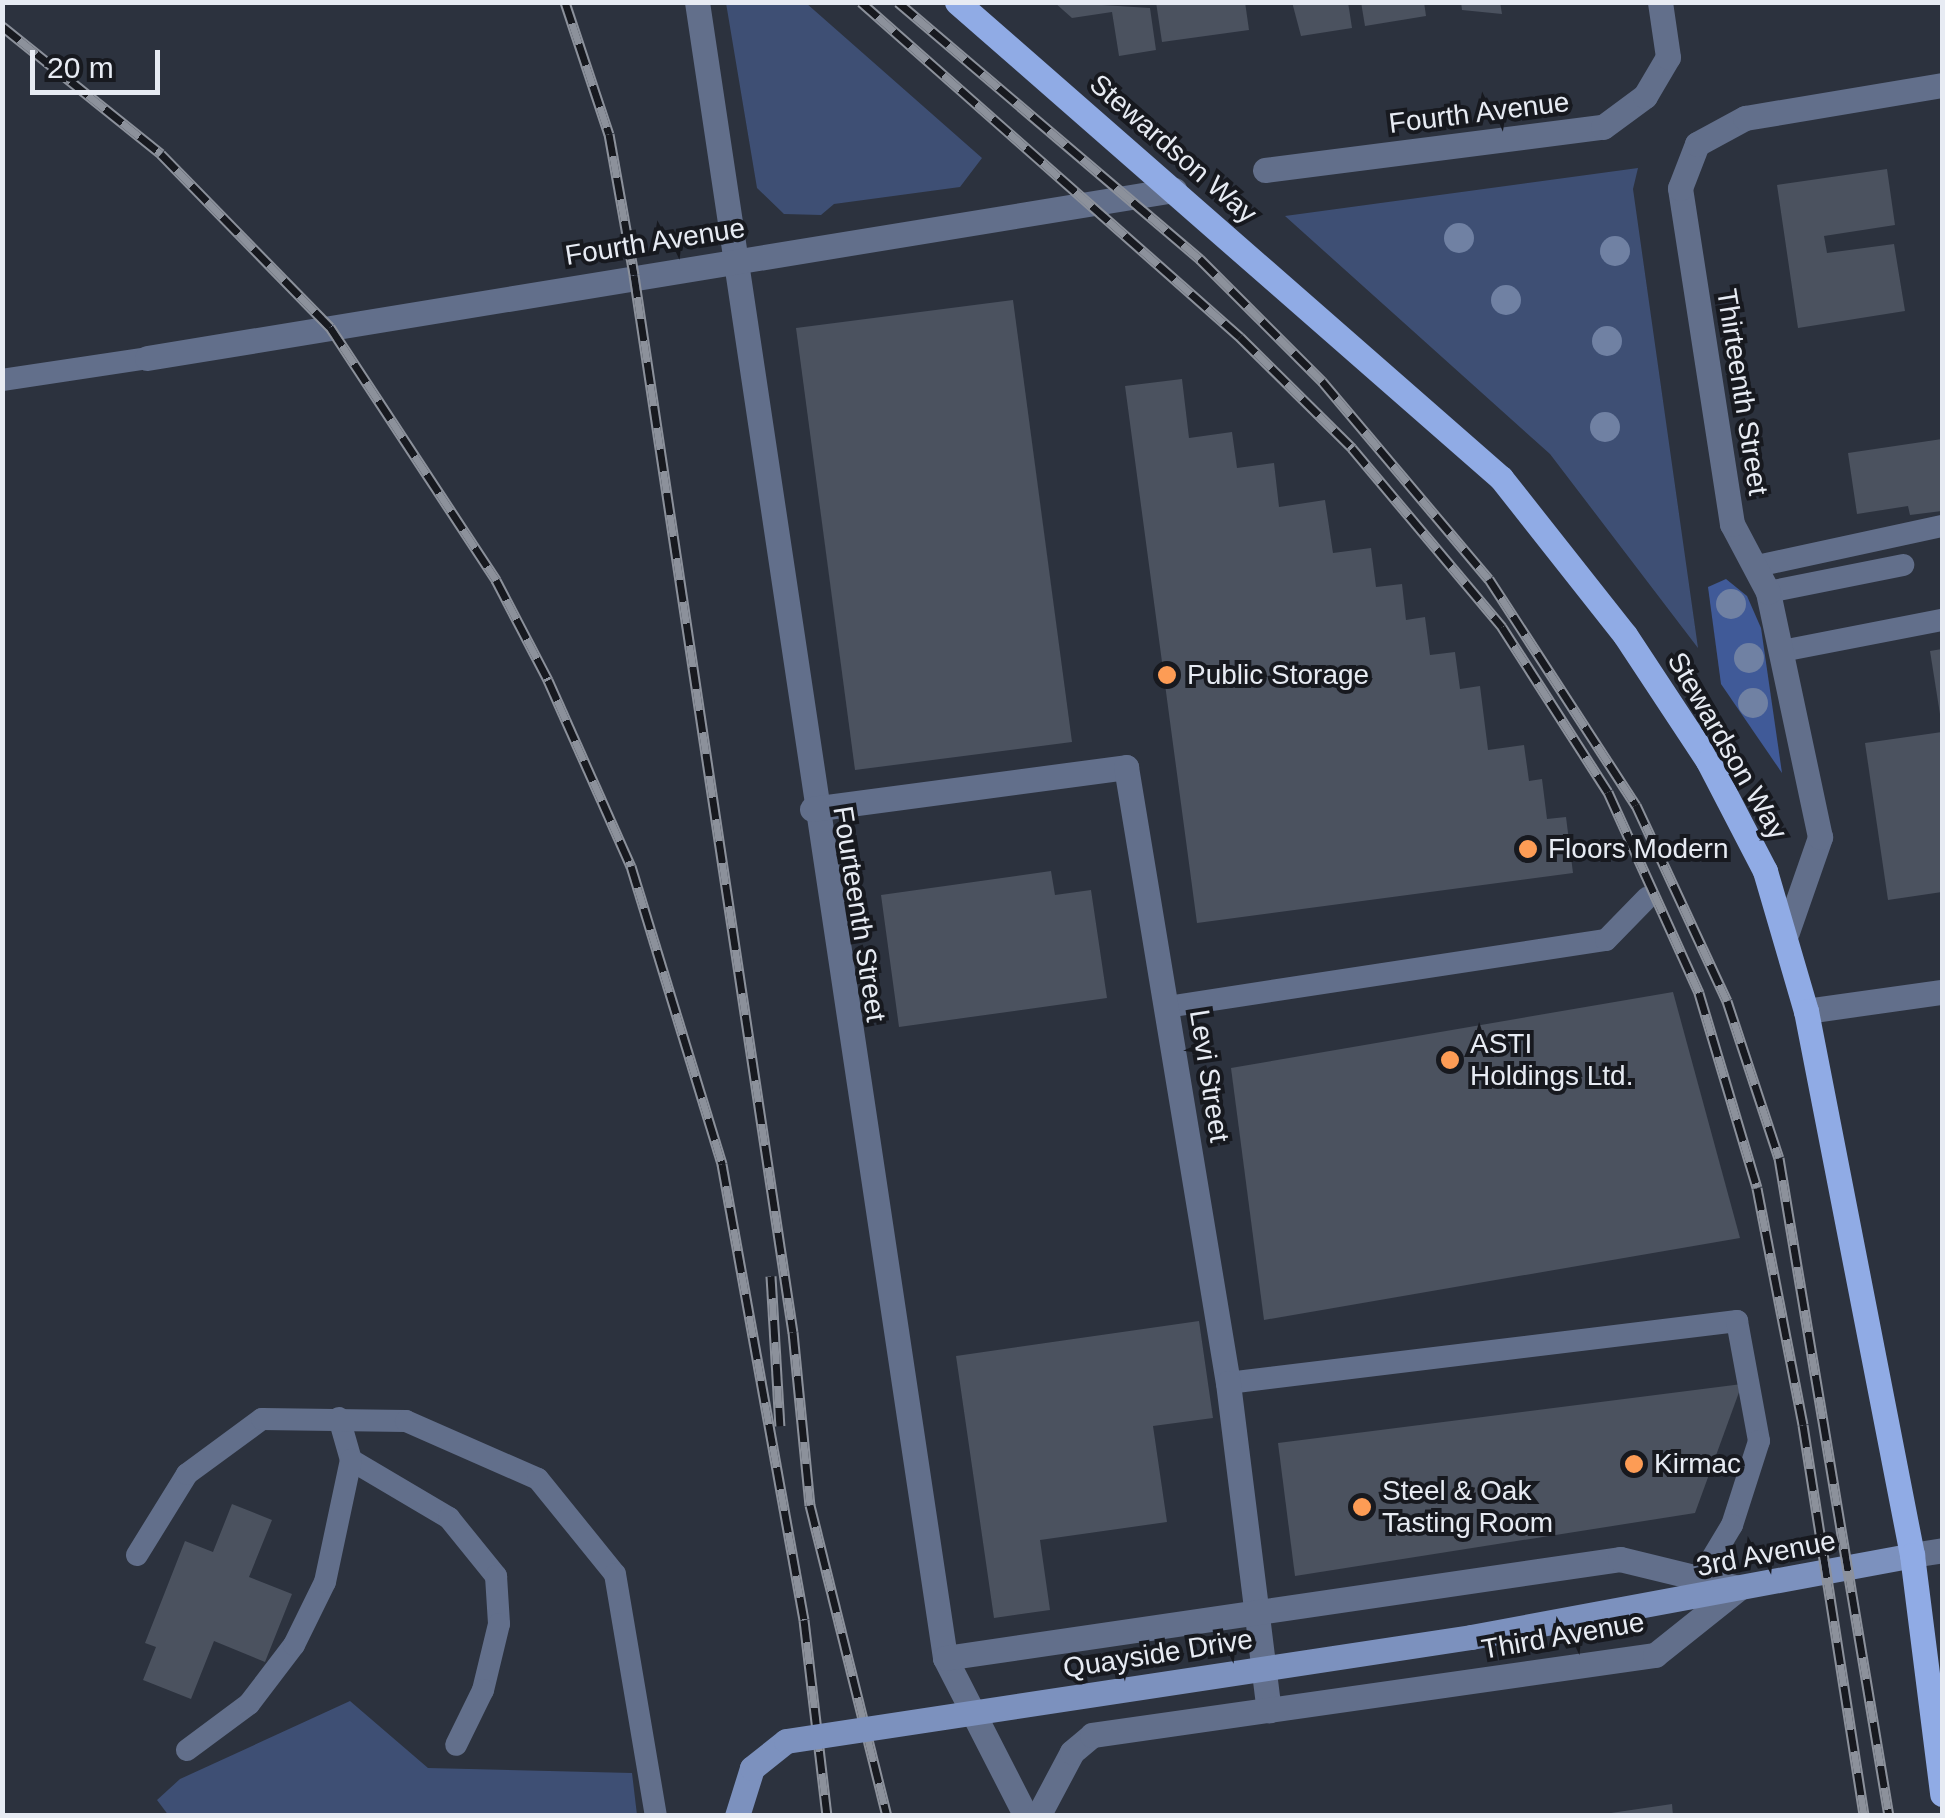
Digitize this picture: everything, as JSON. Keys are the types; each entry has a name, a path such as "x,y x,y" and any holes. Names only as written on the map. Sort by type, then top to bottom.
{"main road":[{"name":"Stewardson Way","path":"958,2 1500,478 1625,634 1708,761 1787,932 1806,1011 1912,1554 1942,1794"}],"street":[{"name":"Fourteenth Street","path":"697,2 739,258 812,809 945,1658 1026,1816"},
{"name":"Fourth Avenue","path":"1265,170 1604,128 1645,96 1668,57 1660,2"},
{"name":"Thirteenth Street","path":"1787,932 1820,837 1768,592 1758,566 1732,524 1680,188 1698,144 1745,118 1942,85"},
{"name":"Fourth Avenue","path":"147,358 739,258 1174,190"},
{"name":"Levi Street","path":"812,809 1126,768 1228,1383 1269,1710"},
{"path":"1806,1011 1942,992"},
{"path":"1912,1554 1942,1550"},
{"name":"3rd Avenue","path":"1632,1613 1912,1554"},
{"path":"945,1658 1257,1616 1620,1559 1702,1575 1739,1588"},
{"name":"Third Avenue","path":"1038,1816 1064,1764 1092,1734 1656,1655 1739,1588"},
{"name":"Quayside Drive","path":"737,1816 752,1768 786,1741 1632,1613"}],"lane":[{"path":"2,380 147,358"},
{"path":"1758,566 1942,526"},
{"path":"1768,592 1903,565"},
{"path":"1782,651 1942,620"},
{"path":"1167,1008 1606,940 1647,898"},
{"path":"1228,1383 1738,1321 1759,1440 1732,1524 1702,1575"},
{"path":"187,1750 249,1704 294,1644 326,1582 350,1460 339,1418"},
{"path":"138,1555 188,1474 262,1419 406,1420 538,1478 615,1574 656,1816"},
{"path":"350,1460 449,1518 496,1576 495,1640 483,1690 456,1745"}],"shaded area":[{"path":"726,3 806,3 982,158 960,187 834,204 821,215 784,214 757,188"},
{"path":"1638,168 1633,189 1698,648 1550,454 1285,216"},
{"path":"1726,579 1747,596 1761,628 1782,773 1721,684 1708,587"},
{"path":"350,1701 428,1768 632,1773 637,1815 169,1816 157,1800 180,1779"}],"building":[{"path":"1054,2 1150,8 1156,50 1119,56 1112,12 1072,18"},
{"path":"1156,2 1245,2 1249,30 1162,42"},
{"path":"1292,2 1348,2 1352,28 1301,36"},
{"path":"1361,2 1424,2 1426,16 1365,26"},
{"path":"1461,2 1500,2 1502,14 1462,10"},
{"path":"1887,169 1895,225 1824,236 1827,253 1894,244 1905,311 1798,328 1777,185"},
{"path":"1013,300 1072,742 855,770 796,328"},
{"path":"1182,379 1189,438 1232,432 1237,468 1274,463 1279,507 1325,500 1333,553 1371,548 1376,587 1402,584 1406,620 1425,617 1430,655 1455,652 1460,689 1480,686 1488,750 1524,745 1529,781 1542,779 1547,819 1566,817 1573,873 1197,923 1125,386"},
{"path":"1942,439 1942,511 1910,515 1908,506 1857,514 1848,453"},
{"path":"1942,649 1942,714 1940,714 1930,651"},
{"path":"1942,732 1942,892 1888,900 1865,743"},
{"path":"1051,871 1055,895 1091,890 1107,998 899,1027 881,895"},
{"path":"1673,992 1740,1238 1264,1320 1231,1068"},
{"path":"1199,1321 1213,1418 1153,1426 1167,1522 1040,1540 1050,1610 994,1618 956,1356"},
{"path":"1742,1384 1695,1513 1295,1576 1278,1443"},
{"path":"232,1504 272,1520 249,1577 292,1594 265,1662 214,1641 191,1699 143,1680 156,1647 145,1643 185,1541 213,1552"},
{"path":"1672,1804 1673,1816 1611,1816 1611,1813"}],"railway":[{"path":"565,2 609,134 634,275 793,1332 810,1505 887,1816"},
{"path":"861,2 1240,337 1352,448 1502,627 1608,792 1699,993 1757,1188 1803,1425 1864,1816"},
{"path":"898,2 1200,259 1322,381 1489,579 1636,805 1727,1001 1779,1158 1889,1816"},
{"path":"2,26 161,154 330,327 496,580 548,680 631,866 722,1164 804,1620 827,1816"},
{"path":"771,1276 780,1426"}],"place":[{"name":"Public Storage","path":"1167,675"},
{"name":"Floors Modern","path":"1528,849"},
{"name":"ASTI Holdings Ltd.","path":"1450,1060"},
{"name":"Kirmac","path":"1634,1464"},
{"name":"Steel & Oak Tasting Room","path":"1362,1507"}]}
